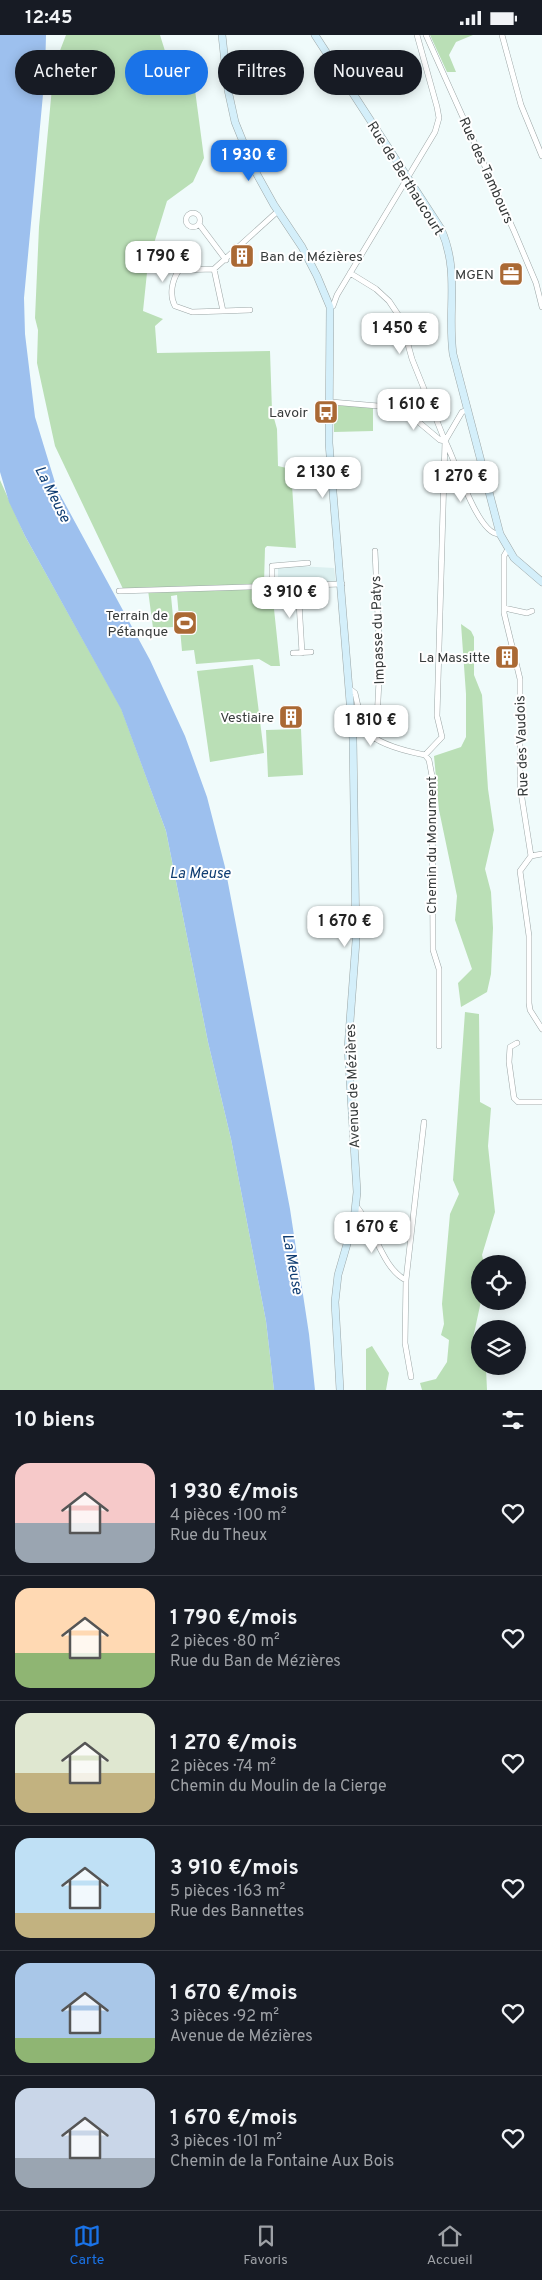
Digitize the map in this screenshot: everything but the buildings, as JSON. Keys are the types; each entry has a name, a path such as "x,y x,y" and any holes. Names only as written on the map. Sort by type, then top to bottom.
{"main road":[{"path":"222,35 228,90 235,122 254,169 278,211 302,247 330,307"},
{"name":"Rue de Berthaucourt","path":"315,35 441,229 447,243 452,265 450,335 455,364 500,534 514,558 542,583"},
{"name":"Avenue de Mézières","path":"330,307 329,443 342,584 353,739 356,941 348,1049 356,1206 338,1275 335,1302 340,1390"}],"street":[{"path":"330,307 333,306 350,273 435,132 438,118 417,35"},
{"name":"Rue des Tambours","path":"426,35 540,291 542,307"},
{"path":"502,35 521,105 542,156"},
{"path":"250,310 192,312 175,306 171,299 175,276 179,270 214,269 278,211"},
{"path":"199,224 226,260"},
{"path":"214,269 223,311"},
{"path":"350,273 376,289 389,301 401,319 412,359 478,518 489,531 500,534"},
{"path":"534,278 542,281"},
{"path":"330,402 402,409 440,440 445,441"},
{"path":"350,689 355,693 367,731 376,739 425,755 440,740 442,733 437,716 445,441 462,412 467,410"},
{"name":"Rue des Vaudois","path":"508,549 504,556 504,608 520,679 520,786 531,856"},
{"name":"Impasse du Patys","path":"375,551 380,661 376,739"},
{"path":"272,585 272,566 308,563"},
{"path":"120,591 342,584"},
{"path":"298,585 302,653"},
{"path":"504,608 527,613 532,611"},
{"path":"293,653 311,652"},
{"name":"Chemin du Monument","path":"425,755 429,760 432,776 432,942 439,969 439,1046"},
{"path":"542,854 531,856 520,871 529,936 529,1003 530,1010 542,1029"},
{"path":"517,1043 510,1047 509,1055 514,1098 518,1102 542,1102"},
{"path":"411,1377 405,1343 406,1280 424,1122"},
{"path":"356,1206 368,1221 383,1255 406,1280"}],"shaded area":[{"path":"298,566 334,568 336,582 304,583 303,579 278,579 278,568"}],"green space":[{"path":"66,35 160,35 165,50 125,50 125,95 196,95 204,158 193,182 167,201 148,263 143,311 163,319 155,326 157,353 270,351 272,411 277,429 278,466 291,469 296,548 267,546 265,548 264,583 272,590 280,666 271,666 259,659 196,664 194,650 182,651 177,595 171,596 174,627 153,628 148,590 124,591 55,446 37,363 38,330 35,318 39,227 51,95 115,95 115,50 60,50"},
{"path":"430,35 473,35 456,42 449,55 456,72 447,72"},
{"path":"334,405 373,407 373,431 334,432"},
{"path":"0,480 25,536 121,708 166,831 208,1042 231,1139 266,1321 274,1390 0,1390"},
{"path":"461,624 471,631 474,637 474,675 482,695 488,789 494,830 485,869 491,892 493,928 491,974 487,992 461,1007 458,983 472,969 455,920 457,896 439,810 434,756 461,747 466,737 466,694"},
{"path":"253,665 264,753 210,762 197,671"},
{"path":"301,729 303,775 268,777 266,730"},
{"path":"465,1012 479,1014 480,1102 491,1108 488,1146 495,1212 482,1255 471,1255 471,1310 479,1310 477,1320 471,1320 471,1375 486,1375 487,1390 422,1390 420,1383 436,1379 447,1362 449,1340 441,1335 444,1324 442,1304 450,1214 459,1194 453,1180"},
{"path":"372,1346 389,1373 386,1390 366,1390 366,1349"}],"water":[{"name":"La Meuse","path":"0,35 46,35 46,50 15,50 15,95 43,95 24,298 25,334 35,417 57,489 150,660 185,736 207,797 225,867 290,1209 309,1334 315,1390 274,1390 266,1321 231,1139 208,1042 166,831 121,709 25,536 9,502 0,472"}],"place":[{"name":"Ban de Mézières","path":"242,256"},
{"name":"MGEN","path":"511,274"},
{"name":"Lavoir","path":"326,412"},
{"name":"Terrain de Pétanque","path":"185,623"},
{"name":"La Massitte","path":"507,657"},
{"name":"Vestiaire","path":"291,717"}]}
